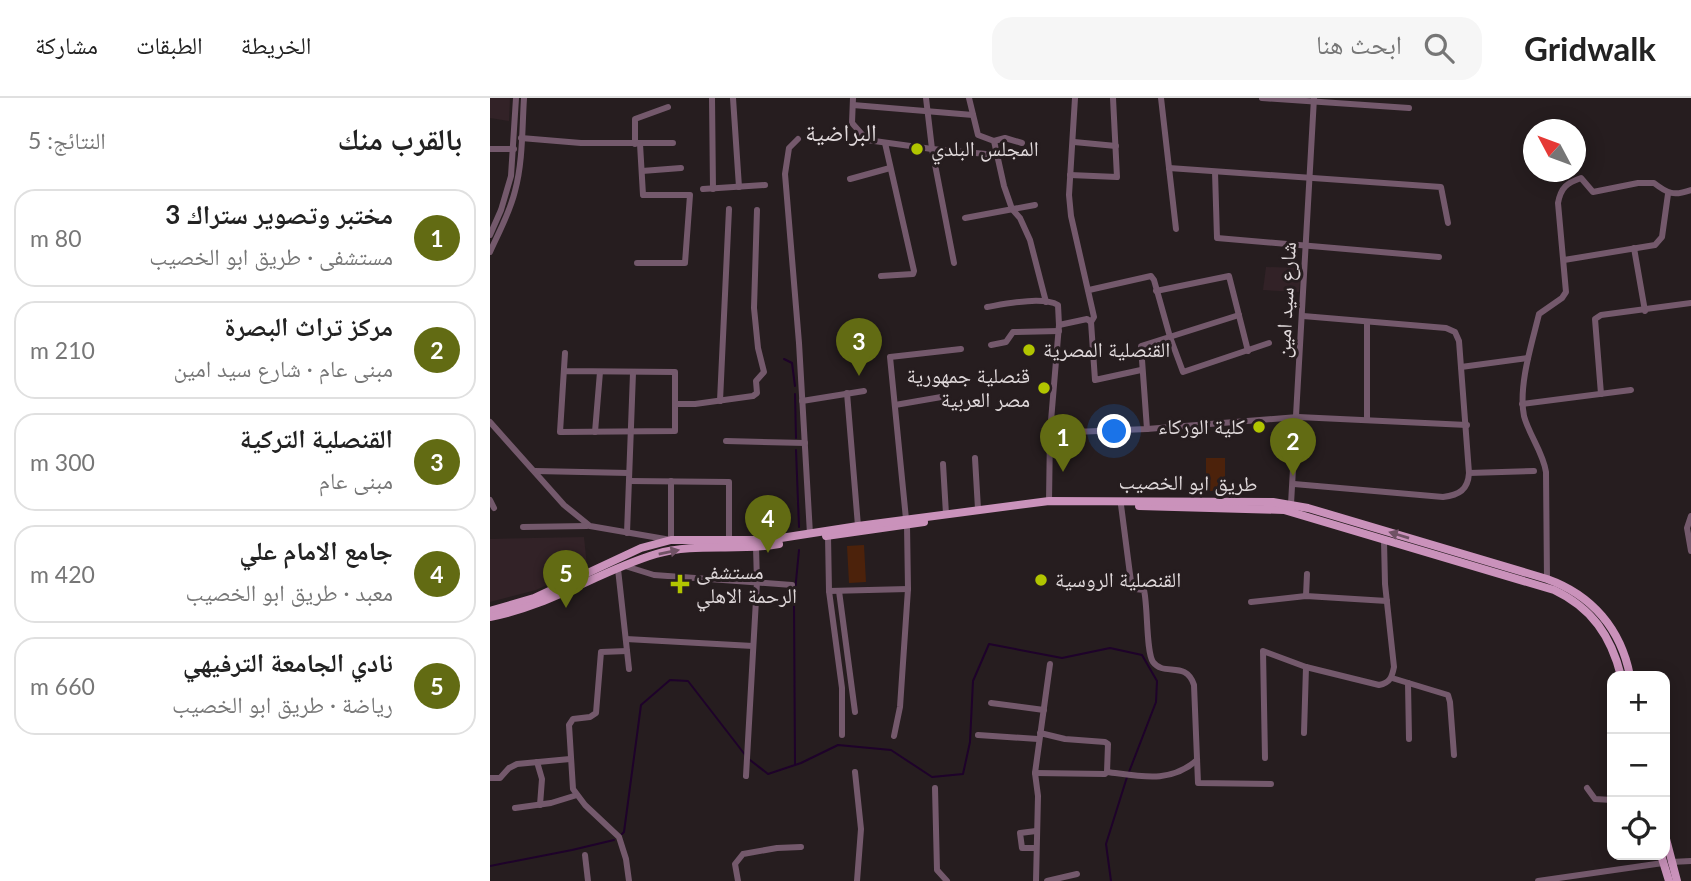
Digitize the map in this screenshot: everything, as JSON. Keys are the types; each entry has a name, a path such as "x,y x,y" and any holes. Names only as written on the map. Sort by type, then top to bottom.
{"main road":[{"name":"طريق ابو الخصيب","path":"490,611 556,594 641,548 671,540 756,547 946,514 1049,501 1159,503 1284,510 1384,541 1427,548 1547,579 1578,594 1604,617 1621,646 1628,671"},
{"name":"طريق ابو الخصيب","path":"490,617 523,609 665,552 858,526 1041,506 1255,501 1292,504 1544,586 1573,600 1590,613 1613,649 1620,671"},
{"path":"1665,860 1669,881"},
{"path":"1665,860 1677,881"}],"street":[{"path":"490,235 509,187 516,98"},
{"path":"490,252 513,200 520,169 524,98"},
{"path":"712,98 713,188"},
{"path":"733,98 739,187"},
{"path":"926,98 932,149 954,263"},
{"path":"969,98 978,135 993,141 1006,138 1022,142"},
{"path":"1075,98 1070,175 1071,216 1094,317 1091,321 1095,380 1142,370"},
{"path":"1070,175 1117,177 1113,98"},
{"path":"1161,98 1176,229"},
{"path":"1262,98 1409,108"},
{"path":"1379,106 1380,98"},
{"name":"شارع سيد امين","path":"1292,504 1314,100"},
{"path":"973,115 853,101 852,122 867,140 997,155"},
{"path":"637,263 685,263 690,195 643,195 637,144 635,119 668,107"},
{"path":"521,138 637,144 673,143"},
{"path":"798,139 793,141 789,148 785,174 810,534"},
{"path":"993,141 1003,186 1012,209 1020,218 1030,240 1046,302"},
{"path":"1074,142 1116,146"},
{"path":"881,276 913,274 915,271 885,143"},
{"path":"490,149 514,149"},
{"path":"642,171 681,168"},
{"path":"850,179 890,168"},
{"path":"1169,169 1441,187 1448,223"},
{"path":"1215,172 1217,238 1439,257"},
{"path":"1547,579 1546,472 1542,456 1526,422 1522,404 1528,358 1539,314 1562,298 1566,292 1558,203 1560,191 1567,183 1581,178 1592,192 1638,183 1654,183 1668,194 1691,190"},
{"path":"703,189 765,185"},
{"path":"1564,260 1660,242 1668,194"},
{"path":"965,218 1035,205"},
{"path":"720,401 729,209"},
{"path":"675,404 755,396 757,392 756,381 764,372 758,348 754,308 757,210"},
{"path":"1634,248 1645,311"},
{"path":"1156,291 1229,275 1248,351"},
{"path":"1089,290 1151,276 1183,372 1269,343"},
{"path":"987,307 1024,302 1058,305 1059,328 1050,433 1049,501"},
{"path":"1601,394 1595,319 1691,303"},
{"path":"1147,429 1141,346 1239,314"},
{"path":"1294,484 1443,497 1461,492 1468,484 1469,474 1458,337 1451,330 1303,316"},
{"path":"991,345 1006,342 1013,332 1059,328 1087,319 1091,321"},
{"path":"1367,322 1367,420"},
{"path":"894,736 900,707 908,589 906,522 890,357 961,349"},
{"path":"564,371 675,372 675,431 560,432 565,353"},
{"path":"1461,367 1528,358"},
{"path":"595,432 600,372"},
{"path":"627,533 633,373"},
{"path":"1522,404 1631,390"},
{"path":"802,401 864,391"},
{"path":"848,393 858,526"},
{"path":"895,405 947,397"},
{"path":"1050,433 1147,429 1298,417 1467,425"},
{"path":"490,422 564,505 590,526"},
{"path":"726,441 805,443"},
{"path":"975,458 978,509"},
{"path":"943,464 946,514"},
{"path":"535,471 671,481 729,482 728,544"},
{"path":"1469,474 1534,471"},
{"path":"523,527 590,526 671,540 671,481"},
{"path":"490,500 494,508"},
{"path":"1121,505 1131,582 1135,589 1144,590 1147,602 1148,644 1152,661 1159,667 1188,674 1194,685 1198,783 1271,784"},
{"path":"1691,516 1687,528 1691,551"},
{"path":"828,536 829,591 842,688 842,735"},
{"path":"1265,758 1263,652 1306,667 1379,685 1392,678 1394,667 1384,541"},
{"path":"746,776 757,582 756,547"},
{"path":"629,669 622,568 654,575 792,585"},
{"path":"1306,596 1307,575"},
{"path":"829,591 908,589"},
{"path":"839,591 855,712"},
{"path":"1251,602 1306,596 1387,601"},
{"path":"626,639 753,646"},
{"path":"627,651 604,651 600,654 597,710 593,716 575,718 570,723 570,759 571,784 577,795 619,837 629,881"},
{"path":"1036,881 1038,796 1035,773 1050,664"},
{"path":"1304,733 1306,667"},
{"path":"1392,678 1443,692 1449,697 1454,755"},
{"path":"1408,683 1409,739"},
{"path":"991,704 1044,710"},
{"path":"978,735 1039,736 1105,742 1108,744 1107,772"},
{"path":"490,778 499,778 511,766 570,759"},
{"path":"1035,773 1107,772 1156,778 1187,769 1197,760"},
{"path":"537,762 542,779 540,805"},
{"path":"855,772 861,829 857,881"},
{"path":"935,788 937,870 947,881"},
{"path":"1587,788 1595,799 1607,800"},
{"path":"515,808 540,805 577,795"},
{"path":"1036,831 1020,833 1022,848 1036,848"},
{"path":"738,881 735,863 743,854 801,847"},
{"path":"585,855 589,881"},
{"path":"1538,881 1665,860 1691,861"},
{"path":"1047,881 1077,874"}],"shaded area":[{"path":"490,98 510,98 509,121 490,118"},
{"path":"1266,267 1301,268 1299,292 1263,290"},
{"path":"1206,458 1225,458 1225,491 1206,491"},
{"path":"584,537 587,566 536,590 490,602 490,539"},
{"path":"864,545 866,582 849,583 847,546"}],"waterway":[{"path":"784,359 792,363 795,386"},
{"path":"795,394 796,438"},
{"path":"796,450 799,527"},
{"path":"795,764 794,602 799,550"},
{"path":"750,760 768,774 801,763 838,745 891,750 932,777 963,774 970,742 973,681 989,644 1062,658 1110,648 1142,655 1157,681 1156,702 1129,772"},
{"path":"622,834 641,705 670,680 688,681 746,756"},
{"path":"1111,881 1106,844 1127,777"},
{"path":"490,866 614,840"}],"place":[{"name":"المجلس البلدي","path":"917,149"},
{"name":"القنصلية المصرية","path":"1029,350"},
{"name":"القنصلية التركية","path":"859,376"},
{"name":"قنصلية جمهورية مصر العربية","path":"1044,388"},
{"name":"كلية الوركاء","path":"1259,427"},
{"name":"مختبر وتصوير ستراك 3","path":"1063,472"},
{"name":"مركز تراث البصرة","path":"1293,476"},
{"name":"جامع الامام علي","path":"768,553"},
{"name":"القنصلية الروسية","path":"1041,580"},
{"name":"مستشفى الرحمة الاهلي","path":"680,584"},
{"name":"نادي الجامعة الترفيهي","path":"566,608"}],"district":[{"name":"البراضية","path":"841,133"}]}
